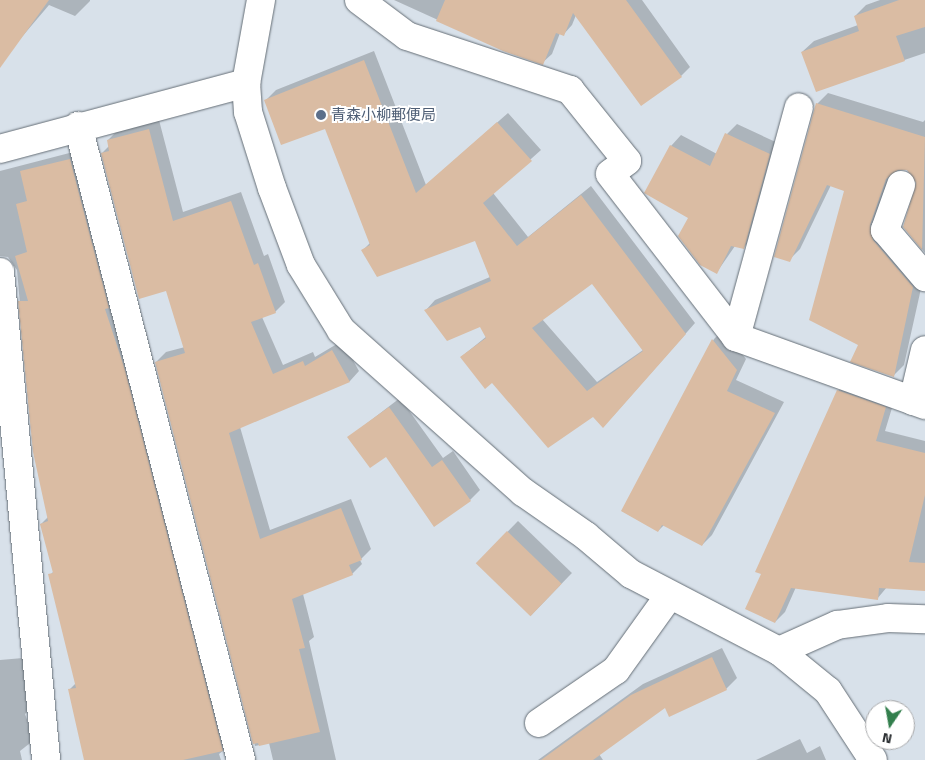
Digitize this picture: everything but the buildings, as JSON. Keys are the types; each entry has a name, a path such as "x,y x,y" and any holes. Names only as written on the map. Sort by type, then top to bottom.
{"street":[{"path":"261,0 246,83 248,112 272,188 301,265 341,330 523,492 586,536 632,574 669,596 779,651 828,691 873,760"},
{"path":"359,0 407,36 570,90 627,162 610,174 736,337 919,403 925,350"},
{"path":"0,150 78,126 246,83"},
{"path":"736,337 798,107"},
{"path":"78,126 242,760"},
{"path":"901,186 885,230 925,277"},
{"path":"0,272 46,760"},
{"path":"539,723 616,670 669,596"},
{"path":"779,651 837,625 888,618 925,619"}],"place":[{"name":"青森小柳郵便局","path":"321,115"}]}
